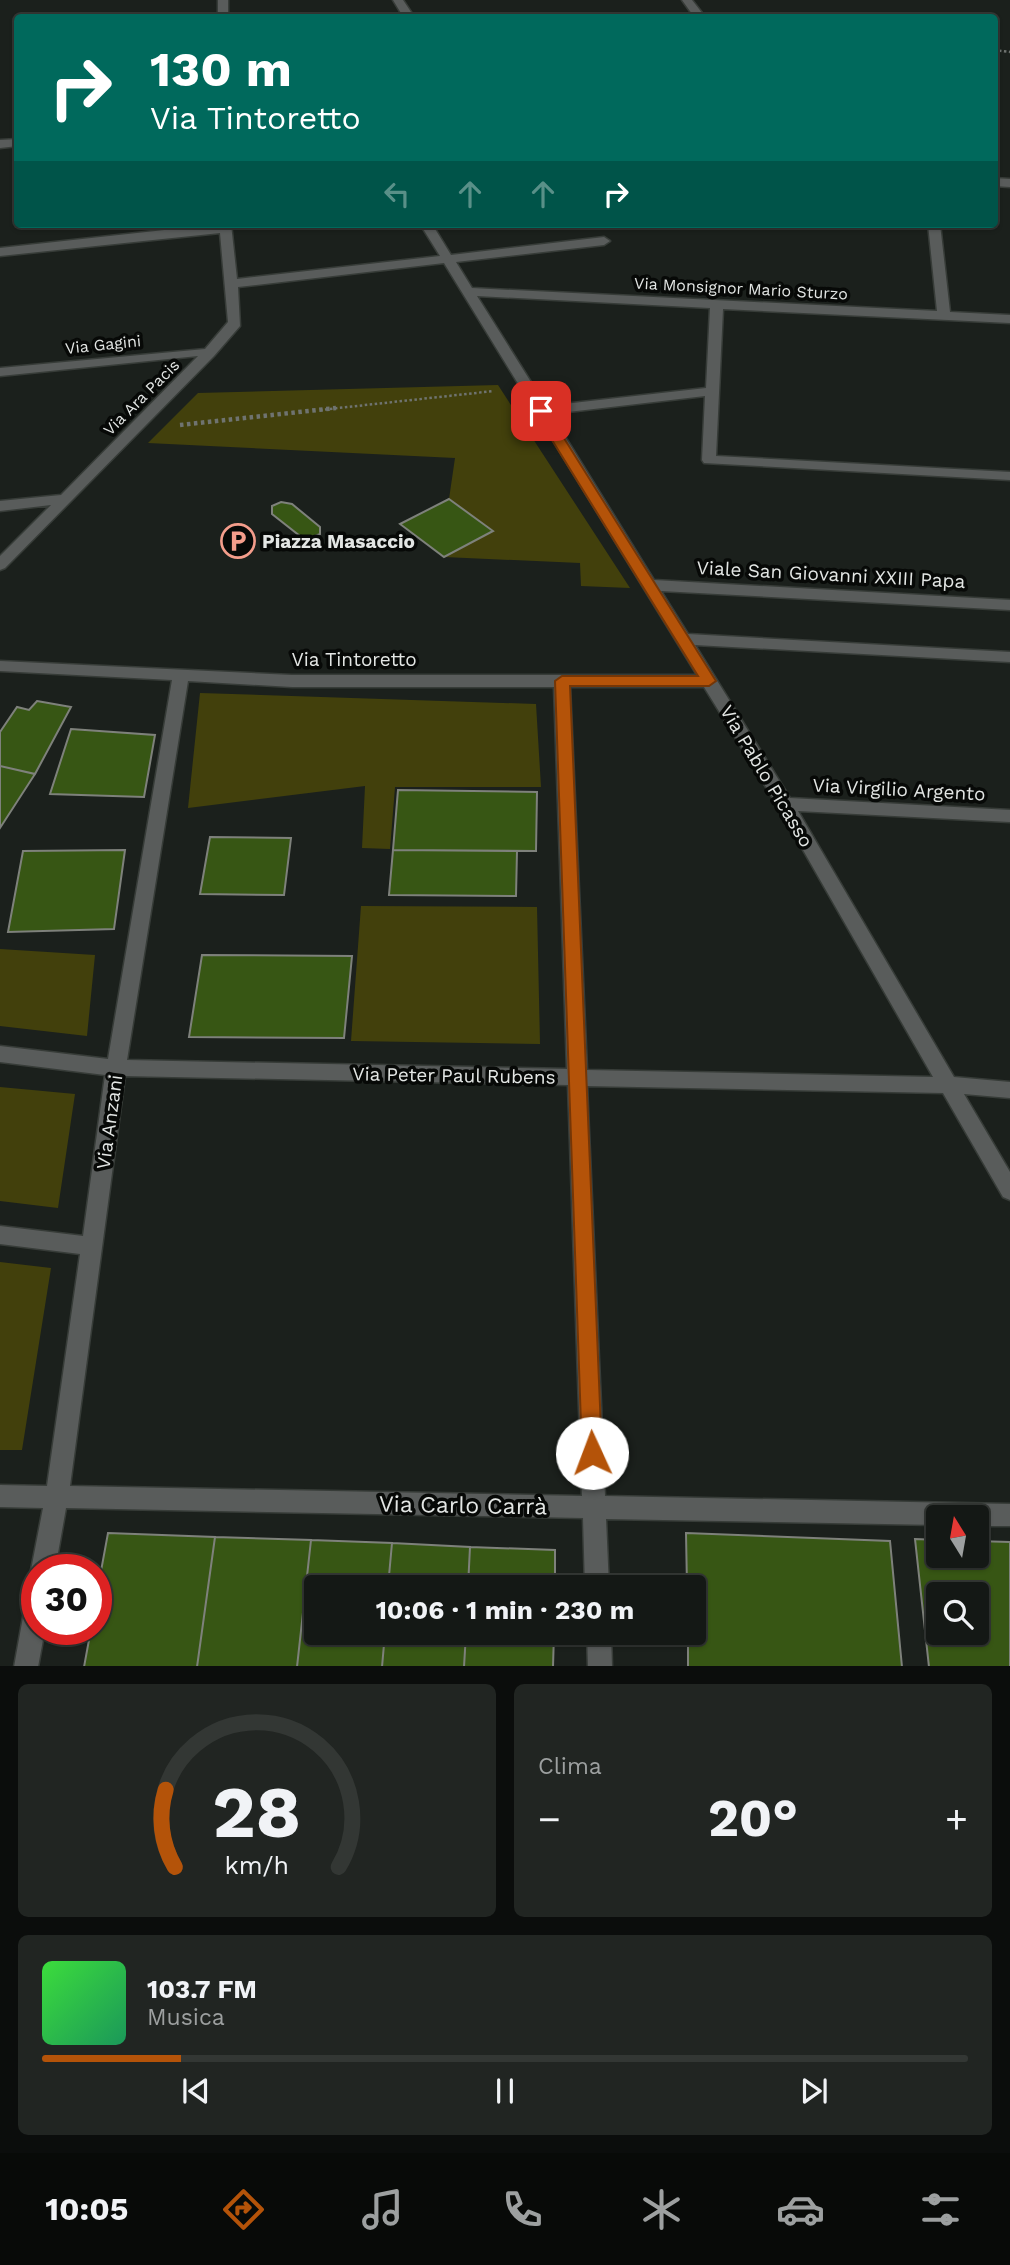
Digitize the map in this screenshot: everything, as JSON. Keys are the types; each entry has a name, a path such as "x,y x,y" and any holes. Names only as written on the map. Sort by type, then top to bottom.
{"street":[{"path":"687,0 698,14"},
{"path":"0,252 216,228"},
{"name":"Via Ara Pacis","path":"0,565 209,353 234,323 225,228"},
{"name":"Via Pablo Picasso","path":"429,228 785,804 1010,1191"},
{"path":"934,228 944,316"},
{"path":"231,284 604,241"},
{"name":"Via Monsignor Mario Sturzo","path":"469,292 1010,319"},
{"path":"717,304 709,460 1010,476"},
{"name":"Via Gagini","path":"0,373 195,352 209,353"},
{"path":"541,411 712,391"},
{"path":"0,506 65,499"},
{"name":"Viale San Giovanni XXIII Papa","path":"650,585 1010,605"},
{"path":"682,639 1010,656"},
{"name":"Via Tintoretto","path":"0,666 292,681 709,681"},
{"name":"Via Anzani","path":"46,1554 57,1497 116,1068 181,676"},
{"path":"562,681 597,1575"},
{"name":"Via Virgilio Argento","path":"785,804 1010,816"},
{"name":"Via Peter Paul Rubens","path":"0,1054 116,1068 950,1085 1010,1090"},
{"path":"0,1235 92,1246"},
{"name":"Via Carlo Carrà","path":"0,1496 1010,1515"},
{"path":"26,1666 30,1645"},
{"path":"599,1645 600,1666"}],"path":[{"path":"133,430 526,387"}],"shaded area":[{"path":"498,385 630,588 581,586 580,563 444,557 492,531 449,499 455,458 148,443 198,393"},
{"path":"200,693 536,704 541,787 395,787 390,849 362,848 365,786 188,808"},
{"path":"361,906 537,907 540,1044 351,1041"},
{"path":"0,949 95,955 87,1036 0,1026"},
{"path":"0,1087 75,1094 58,1208 0,1201"},
{"path":"0,1262 51,1268 22,1450 0,1450"}],"building":[{"path":"449,499 493,531 444,557 400,524"},
{"path":"281,502 292,504 320,527 320,534 310,538 300,536 272,514 272,506"},
{"path":"37,701 71,707 35,774 0,766 0,732 17,707 29,710"},
{"path":"71,729 155,735 144,797 50,794"},
{"path":"0,766 35,774 0,828"},
{"path":"398,790 537,792 536,851 393,850"},
{"path":"210,837 291,838 284,895 200,894"},
{"path":"125,850 114,929 8,932 23,851"},
{"path":"393,850 517,851 516,896 389,895"},
{"path":"202,955 352,956 344,1038 189,1037"},
{"path":"108,1533 215,1537 197,1666 84,1666 88,1645 112,1645 112,1554 104,1554"},
{"path":"686,1533 890,1541 902,1666 688,1666 688,1645 706,1645 706,1575 687,1575"},
{"path":"215,1537 311,1540 307,1575 304,1575 304,1603 297,1666 197,1666"},
{"path":"915,1539 926,1539 926,1568 989,1568 989,1541 1010,1542 1010,1666 929,1666 927,1645 989,1645 989,1582 926,1582 926,1640"},
{"path":"311,1540 392,1543 389,1575 307,1575"},
{"path":"392,1543 470,1547 469,1575 389,1575"},
{"path":"470,1547 555,1550 555,1575 469,1575"},
{"path":"304,1603 304,1645 384,1645 382,1666 297,1666"},
{"path":"384,1645 465,1645 464,1666 382,1666"},
{"path":"465,1645 554,1645 553,1666 464,1666"}],"place":[{"name":"Piazza Masaccio","path":"238,541"}],"route":[{"path":"541,411 709,681 562,681 592,1453"}]}
